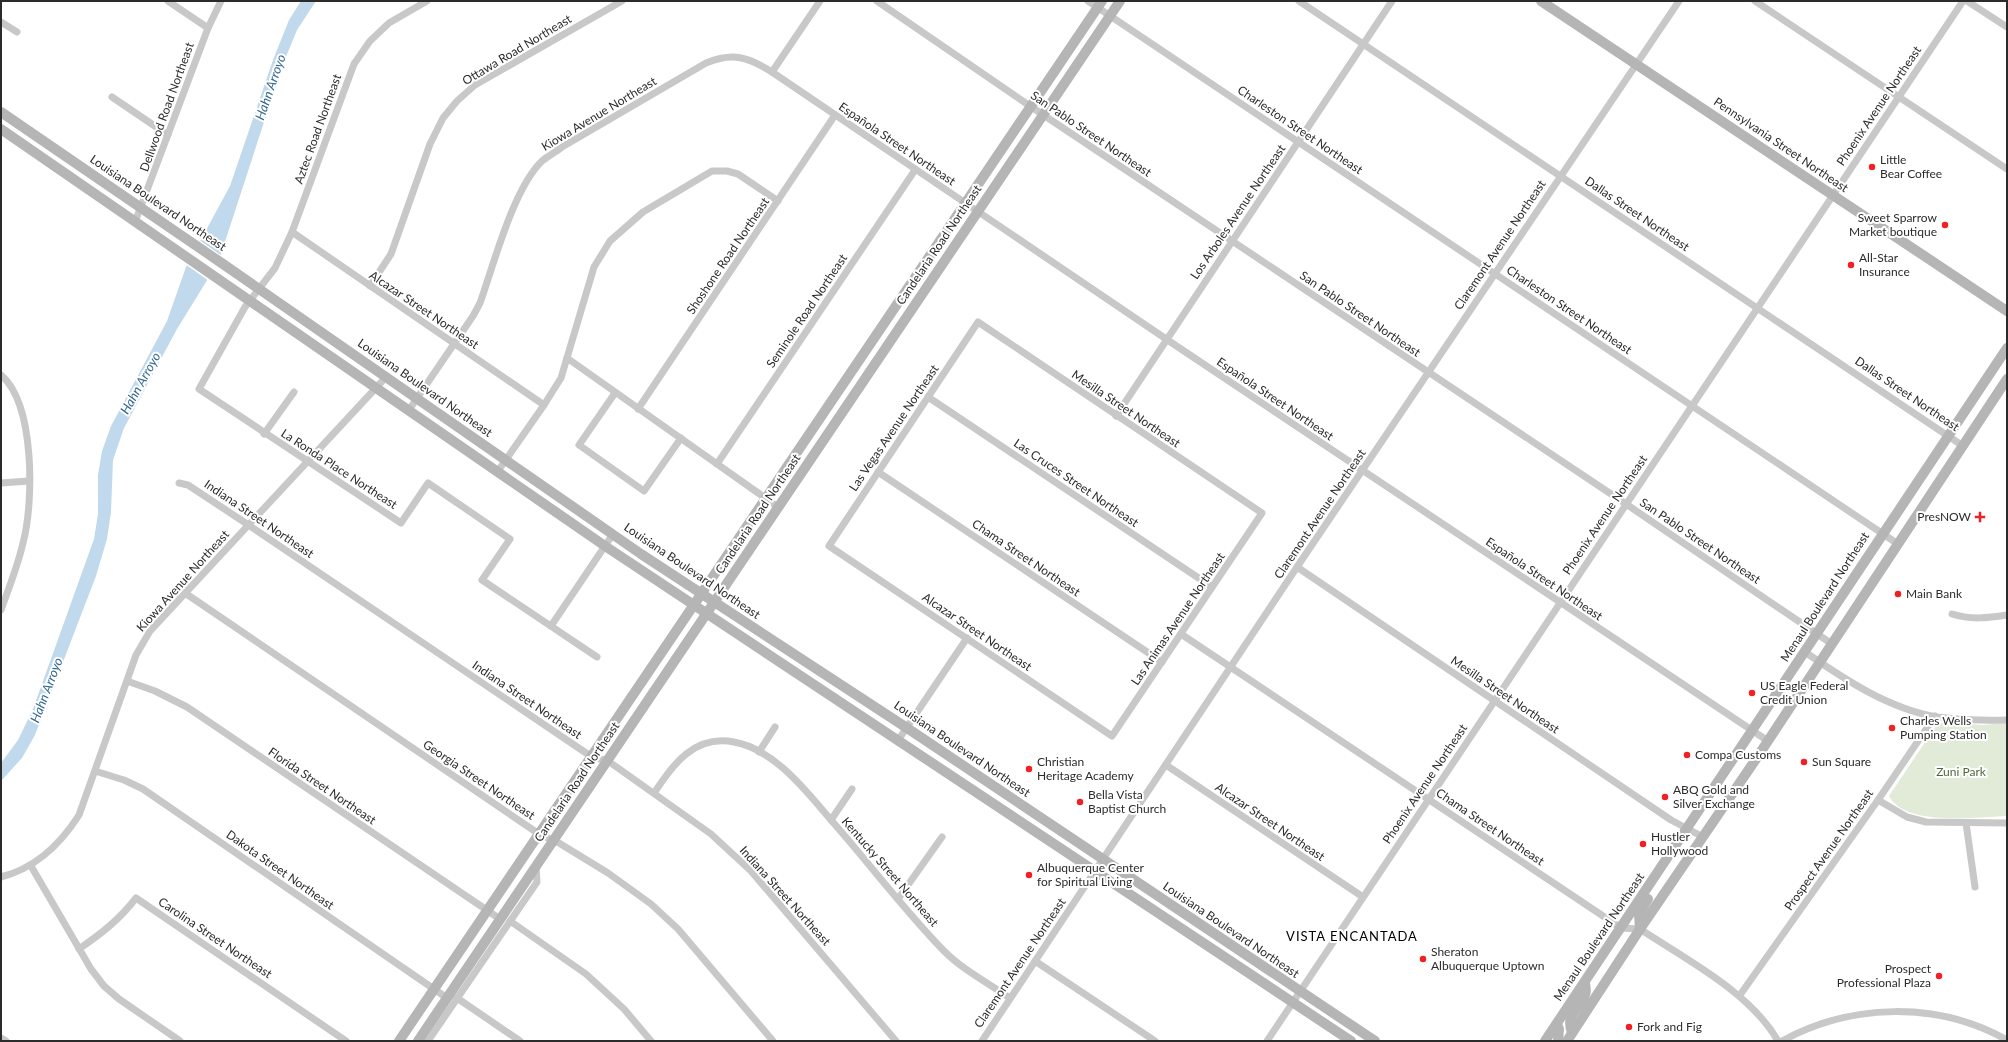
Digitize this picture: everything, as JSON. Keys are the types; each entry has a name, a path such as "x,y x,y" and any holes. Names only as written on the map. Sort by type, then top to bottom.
{"main road":[{"name":"Candelaria Road Northeast","path":"418,1041 446,998 505,920 536,866 554,839 1120,1"},
{"name":"Pennsylvania Street Northeast","path":"1541,1 2007,311"},
{"name":"Candelaria Road Northeast","path":"400,1041 1099,4"},
{"name":"Louisiana Boulevard Northeast","path":"1,112 193,243 259,290 387,376 702,595 906,728 1375,1041"},
{"name":"Louisiana Boulevard Northeast","path":"1,129 605,546 899,739 1351,1041"},
{"path":"34,152 42,140"},
{"name":"Menaul Boulevard Northeast","path":"1545,1041 2007,348"},
{"path":"1570,1037 1640,929 1768,741 2007,379"},
{"path":"1640,929 1639,914 1650,895 1653,879"},
{"path":"1605,983 1611,963 1623,942 1621,928"},
{"path":"1570,1037 1569,1024 1571,1018 1585,996 1585,982"},
{"path":"1556,1024 1559,1029 1558,1041"}],"street":[{"path":"168,1 208,28"},
{"name":"Dellwood Road Northeast","path":"135,222 208,28 221,1"},
{"name":"Aztec Road Northeast","path":"251,301 274,268 292,232 354,64 370,41 389,23 427,1"},
{"name":"Ottawa Road Northeast","path":"370,286 391,254 430,144 443,118 457,101 475,85 622,1"},
{"path":"772,72 820,1"},
{"name":"San Pablo Street Northeast","path":"877,1 1030,106 1626,504 1832,644"},
{"name":"Charleston Street Northeast","path":"1088,1 1099,4 1110,16 1898,544"},
{"name":"Dallas Street Northeast","path":"1299,1 1963,446"},
{"name":"Los Arboles Avenue Northeast","path":"1116,416 1392,1"},
{"name":"Claremont Avenue Northeast","path":"982,1041 1362,470 1679,1"},
{"path":"1755,1 2007,169"},
{"name":"Phoenix Avenue Northeast","path":"1267,1041 1963,1"},
{"path":"1967,1 2007,27"},
{"path":"1,22 16,32"},
{"name":"Kiowa Avenue Northeast","path":"409,410 455,344 480,303 516,200 528,179 542,161 562,147 706,63 720,57 736,56 756,62 772,72"},
{"name":"Española Street Northeast","path":"772,72 965,204 1752,732 1768,741"},
{"path":"112,97 168,135"},
{"name":"Shoshone Road Northeast","path":"638,409 835,115"},
{"name":"Seminole Road Northeast","path":"717,464 915,170"},
{"path":"498,472 561,378 594,268 601,252 622,228 643,212 712,171 727,171 738,174 778,201"},
{"name":"Alcazar Street Northeast","path":"292,232 544,405"},
{"name":"La Ronda Place Northeast","path":"251,301 245,307 199,389 264,434 308,461 401,523 428,483 510,539 482,580 598,657"},
{"name":"Las Vegas Avenue Northeast","path":"829,546 978,322"},
{"name":"Mesilla Street Northeast","path":"978,322 1262,513"},
{"path":"567,358 778,507"},
{"path":"1,375 16,393 25,420 29,481 29,512 24,542 4,594 1,610"},
{"name":"Kiowa Avenue Northeast","path":"1,877 31,866 51,850 68,832 79,815 138,651 150,630 249,526 387,376"},
{"name":"La Ronda Place Northeast","path":"264,434 294,392"},
{"path":"615,393 579,445 644,491 680,438"},
{"name":"Las Cruces Street Northeast","path":"928,397 1212,587"},
{"name":"Chama Street Northeast","path":"878,472 1162,662"},
{"path":"1,482 29,481"},
{"name":"Indiana Street Northeast","path":"180,483 188,485 592,757 608,761 711,834 751,870 896,1041"},
{"name":"Las Animas Avenue Northeast","path":"1112,736 1262,513"},
{"path":"551,626 613,534"},
{"name":"Alcazar Street Northeast","path":"829,546 1112,736"},
{"name":"Mesilla Street Northeast","path":"1297,567 1687,829 1703,837"},
{"name":"Georgia Street Northeast","path":"185,593 539,834 554,839 608,873 651,904 678,929 773,1041"},
{"path":"1952,614 1963,617 1986,618 2007,615"},
{"name":"Chama Street Northeast","path":"1181,634 1621,928"},
{"path":"899,739 967,638"},
{"path":"1805,652 1853,684 1894,704 1935,716 1973,721 2007,720"},
{"name":"Florida Street Northeast","path":"127,681 154,691 187,707 487,911 505,920 586,974 624,1009 651,1041"},
{"name":"Prospect Avenue Northeast","path":"1740,995 1878,800 1935,716"},
{"path":"759,752 775,727"},
{"name":"Kentucky Street Northeast","path":"654,794 676,761 687,752 698,747 720,741 733,741 747,745 759,752 796,780 945,952 1010,998"},
{"name":"Alcazar Street Northeast","path":"1166,765 1362,897"},
{"name":"Dakota Street Northeast","path":"96,771 124,780 143,789 446,998"},
{"path":"831,820 852,789"},
{"path":"1878,800 1912,819 1926,822 2007,823"},
{"path":"1966,823 1975,887"},
{"path":"898,899 942,837"},
{"path":"31,866 79,949 104,986 119,999 180,1041"},
{"name":"Carolina Street Northeast","path":"79,949 111,927 136,898 346,1041"},
{"path":"428,1041 457,998 505,920"},
{"path":"1621,928 1640,929 1740,995 1772,1030 1778,1041"},
{"path":"1035,962 1155,1041"},
{"path":"457,998 520,1041"},
{"path":"1782,1041 1812,1027 1835,1020 1857,1015 1891,1011 1928,1013 1952,1018 1977,1026 2007,1040"},
{"path":"1,1038 6,1041"}],"green space":[{"name":"Zuni Park","path":"1943,722 1982,725 2007,723 2007,816 1943,818 1925,816 1910,812 1897,806 1889,796 1936,726"}],"water":[{"name":"Hahn Arroyo","path":"301,1 316,1 297,30 283,64 221,254 206,282 177,329 124,428 113,460 111,512 107,539 96,576 35,735 22,758 1,781 1,763 18,740 33,709 94,539 98,514 98,475 102,451 111,426 167,321 186,267 230,186 273,60 289,20"}],"pier":[{"path":"198,239 222,256 209,281 185,264"}],"place":[{"name":"Little Bear Coffee","path":"1872,167"},
{"name":"Sweet Sparrow Market boutique","path":"1945,225"},
{"name":"All-Star Insurance","path":"1851,265"},
{"name":"PresNOW","path":"1980,517"},
{"name":"Main Bank","path":"1898,594"},
{"name":"US Eagle Federal Credit Union","path":"1752,693"},
{"name":"Charles Wells Pumping Station","path":"1892,728"},
{"name":"Compa Customs","path":"1687,755"},
{"name":"Sun Square","path":"1804,762"},
{"name":"Christian Heritage Academy","path":"1029,769"},
{"name":"ABQ Gold and Silver Exchange","path":"1665,797"},
{"name":"Bella Vista Baptist Church","path":"1080,802"},
{"name":"Hustler Hollywood","path":"1643,844"},
{"name":"Albuquerque Center for Spiritual Living","path":"1029,875"},
{"name":"Sheraton Albuquerque Uptown","path":"1423,959"},
{"name":"Prospect Professional Plaza","path":"1939,976"},
{"name":"Fork and Fig","path":"1629,1027"}],"district":[{"name":"VISTA ENCANTADA","path":"1352,936"}]}
